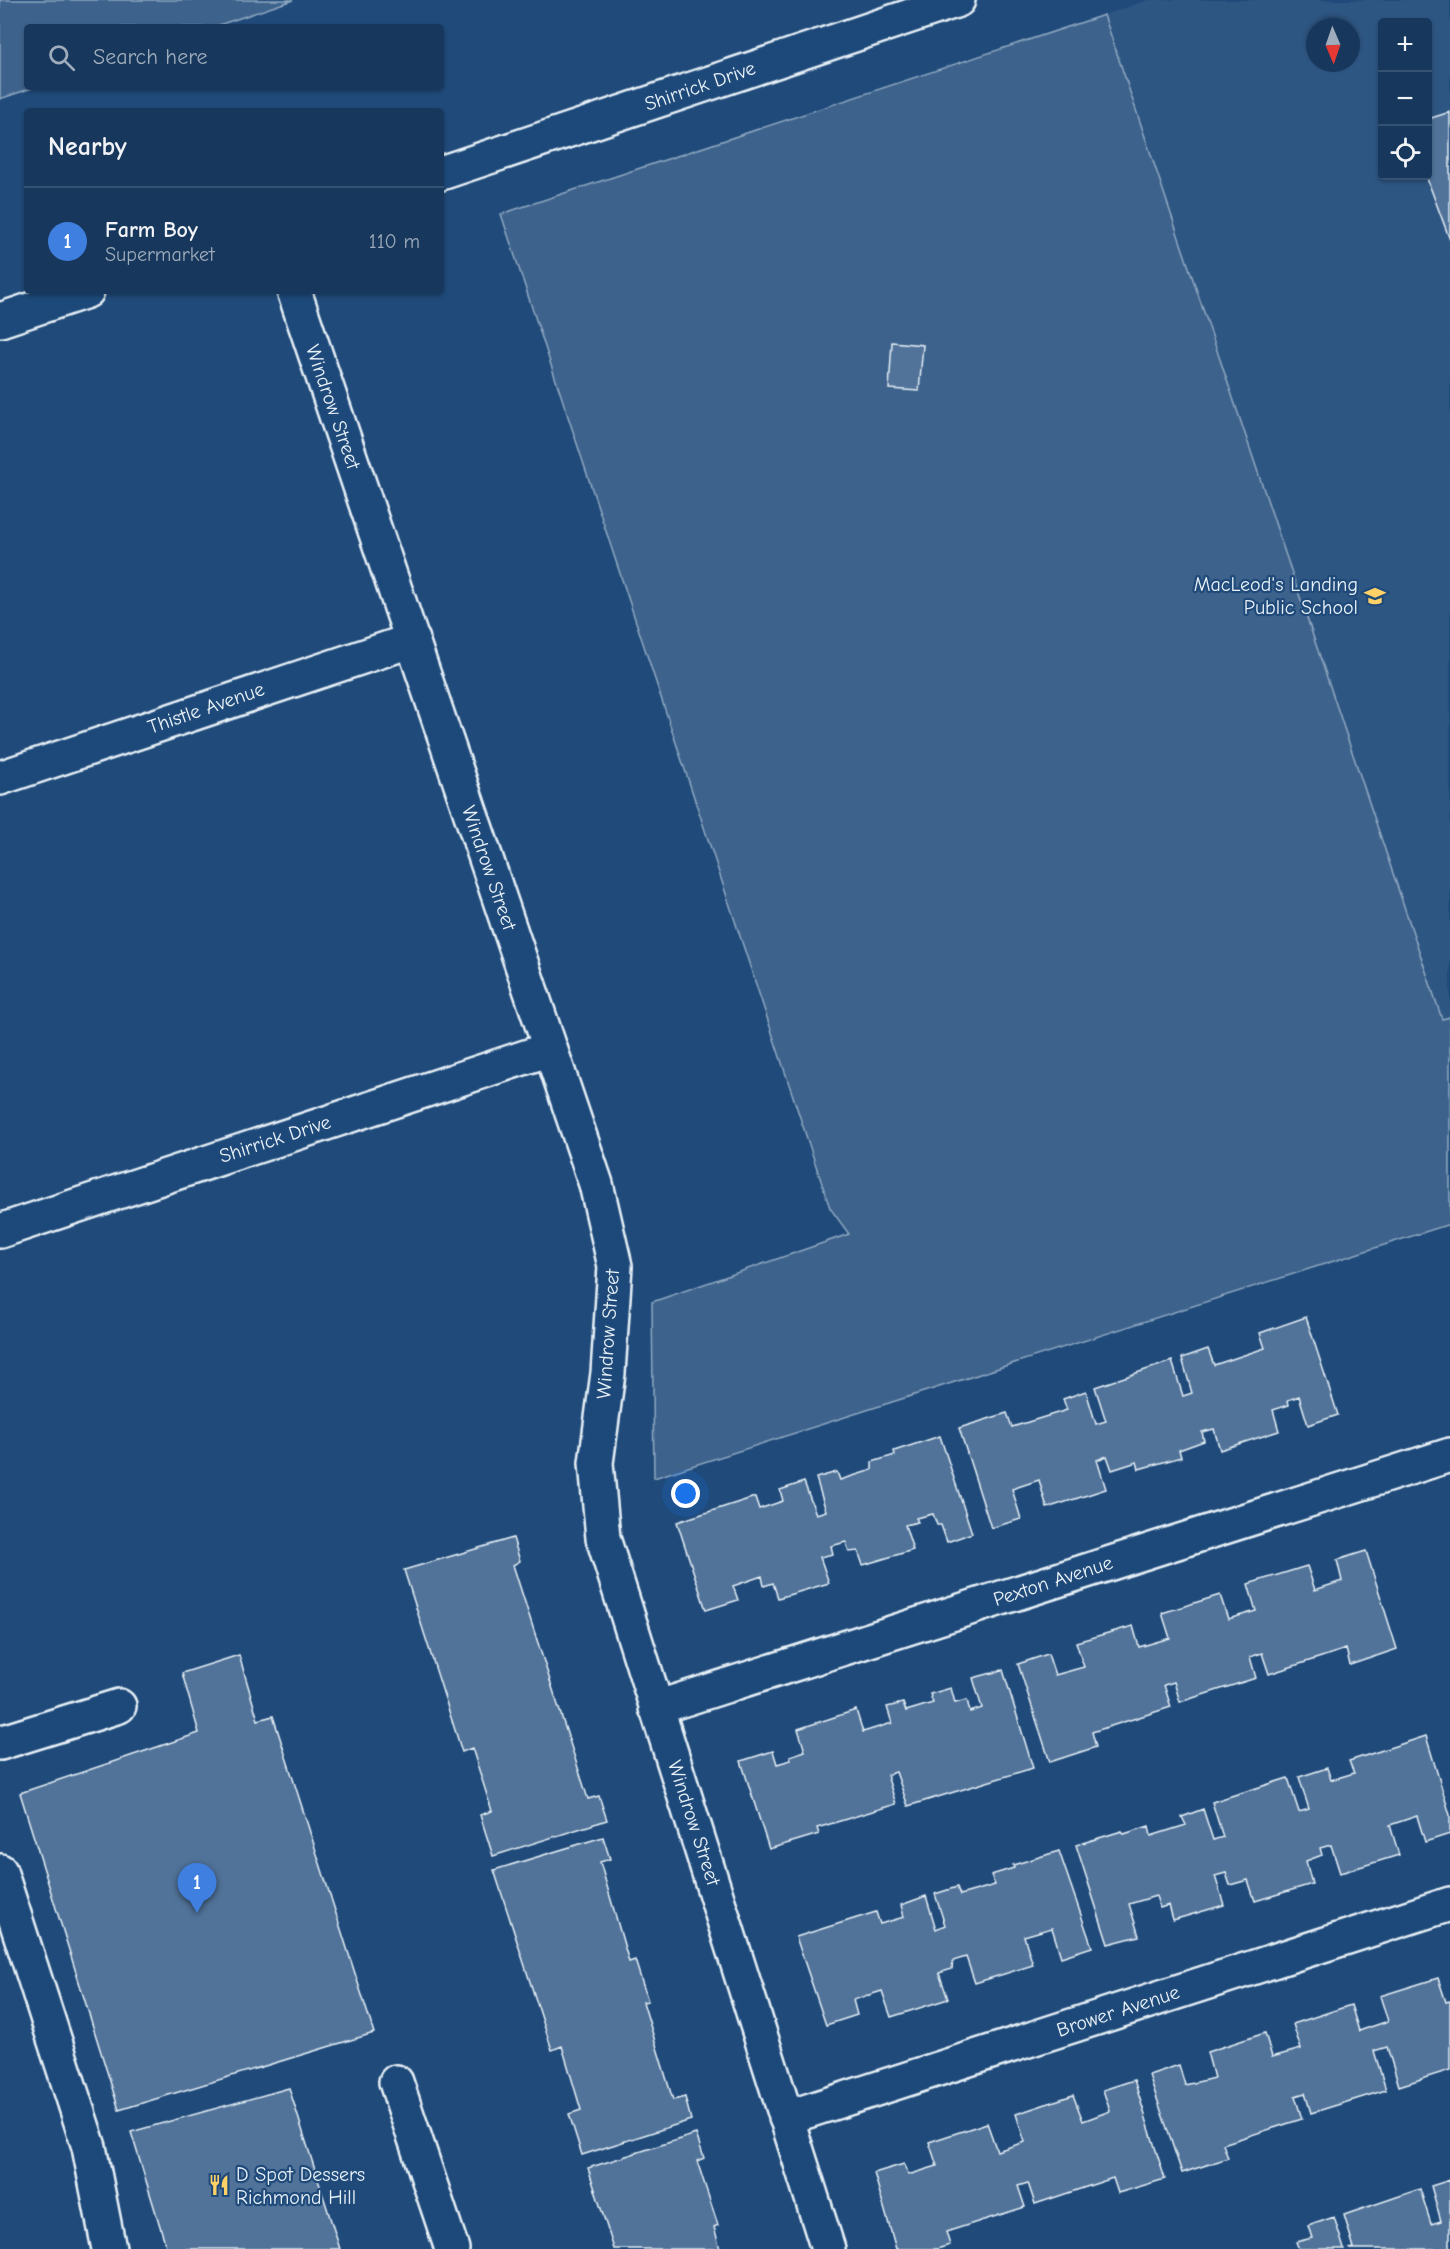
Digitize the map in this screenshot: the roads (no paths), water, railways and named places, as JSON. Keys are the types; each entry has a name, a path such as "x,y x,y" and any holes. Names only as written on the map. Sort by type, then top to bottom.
{"street":[{"name":"Shirrick Drive","path":"444,172 958,0"},
{"path":"0,320 78,294"},
{"name":"Windrow Street","path":"295,294 596,1184 615,1266 608,1373 596,1462 603,1538 828,2249"},
{"name":"Thistle Avenue","path":"0,778 413,640"},
{"name":"Shirrick Drive","path":"0,1231 550,1049"},
{"name":"Pexton Avenue","path":"656,1708 1450,1455"},
{"path":"0,1743 119,1706"},
{"path":"0,1871 89,2147 109,2249"},
{"name":"Brower Avenue","path":"786,2118 1450,1904"},
{"path":"396,2082 452,2249"}],"place":[{"name":"MacLeod's Landing Public School","path":"1375,596"},
{"name":"Farm Boy","path":"197,1913"},
{"name":"D Spot Dessers Richmond Hill","path":"219,2185"}]}
